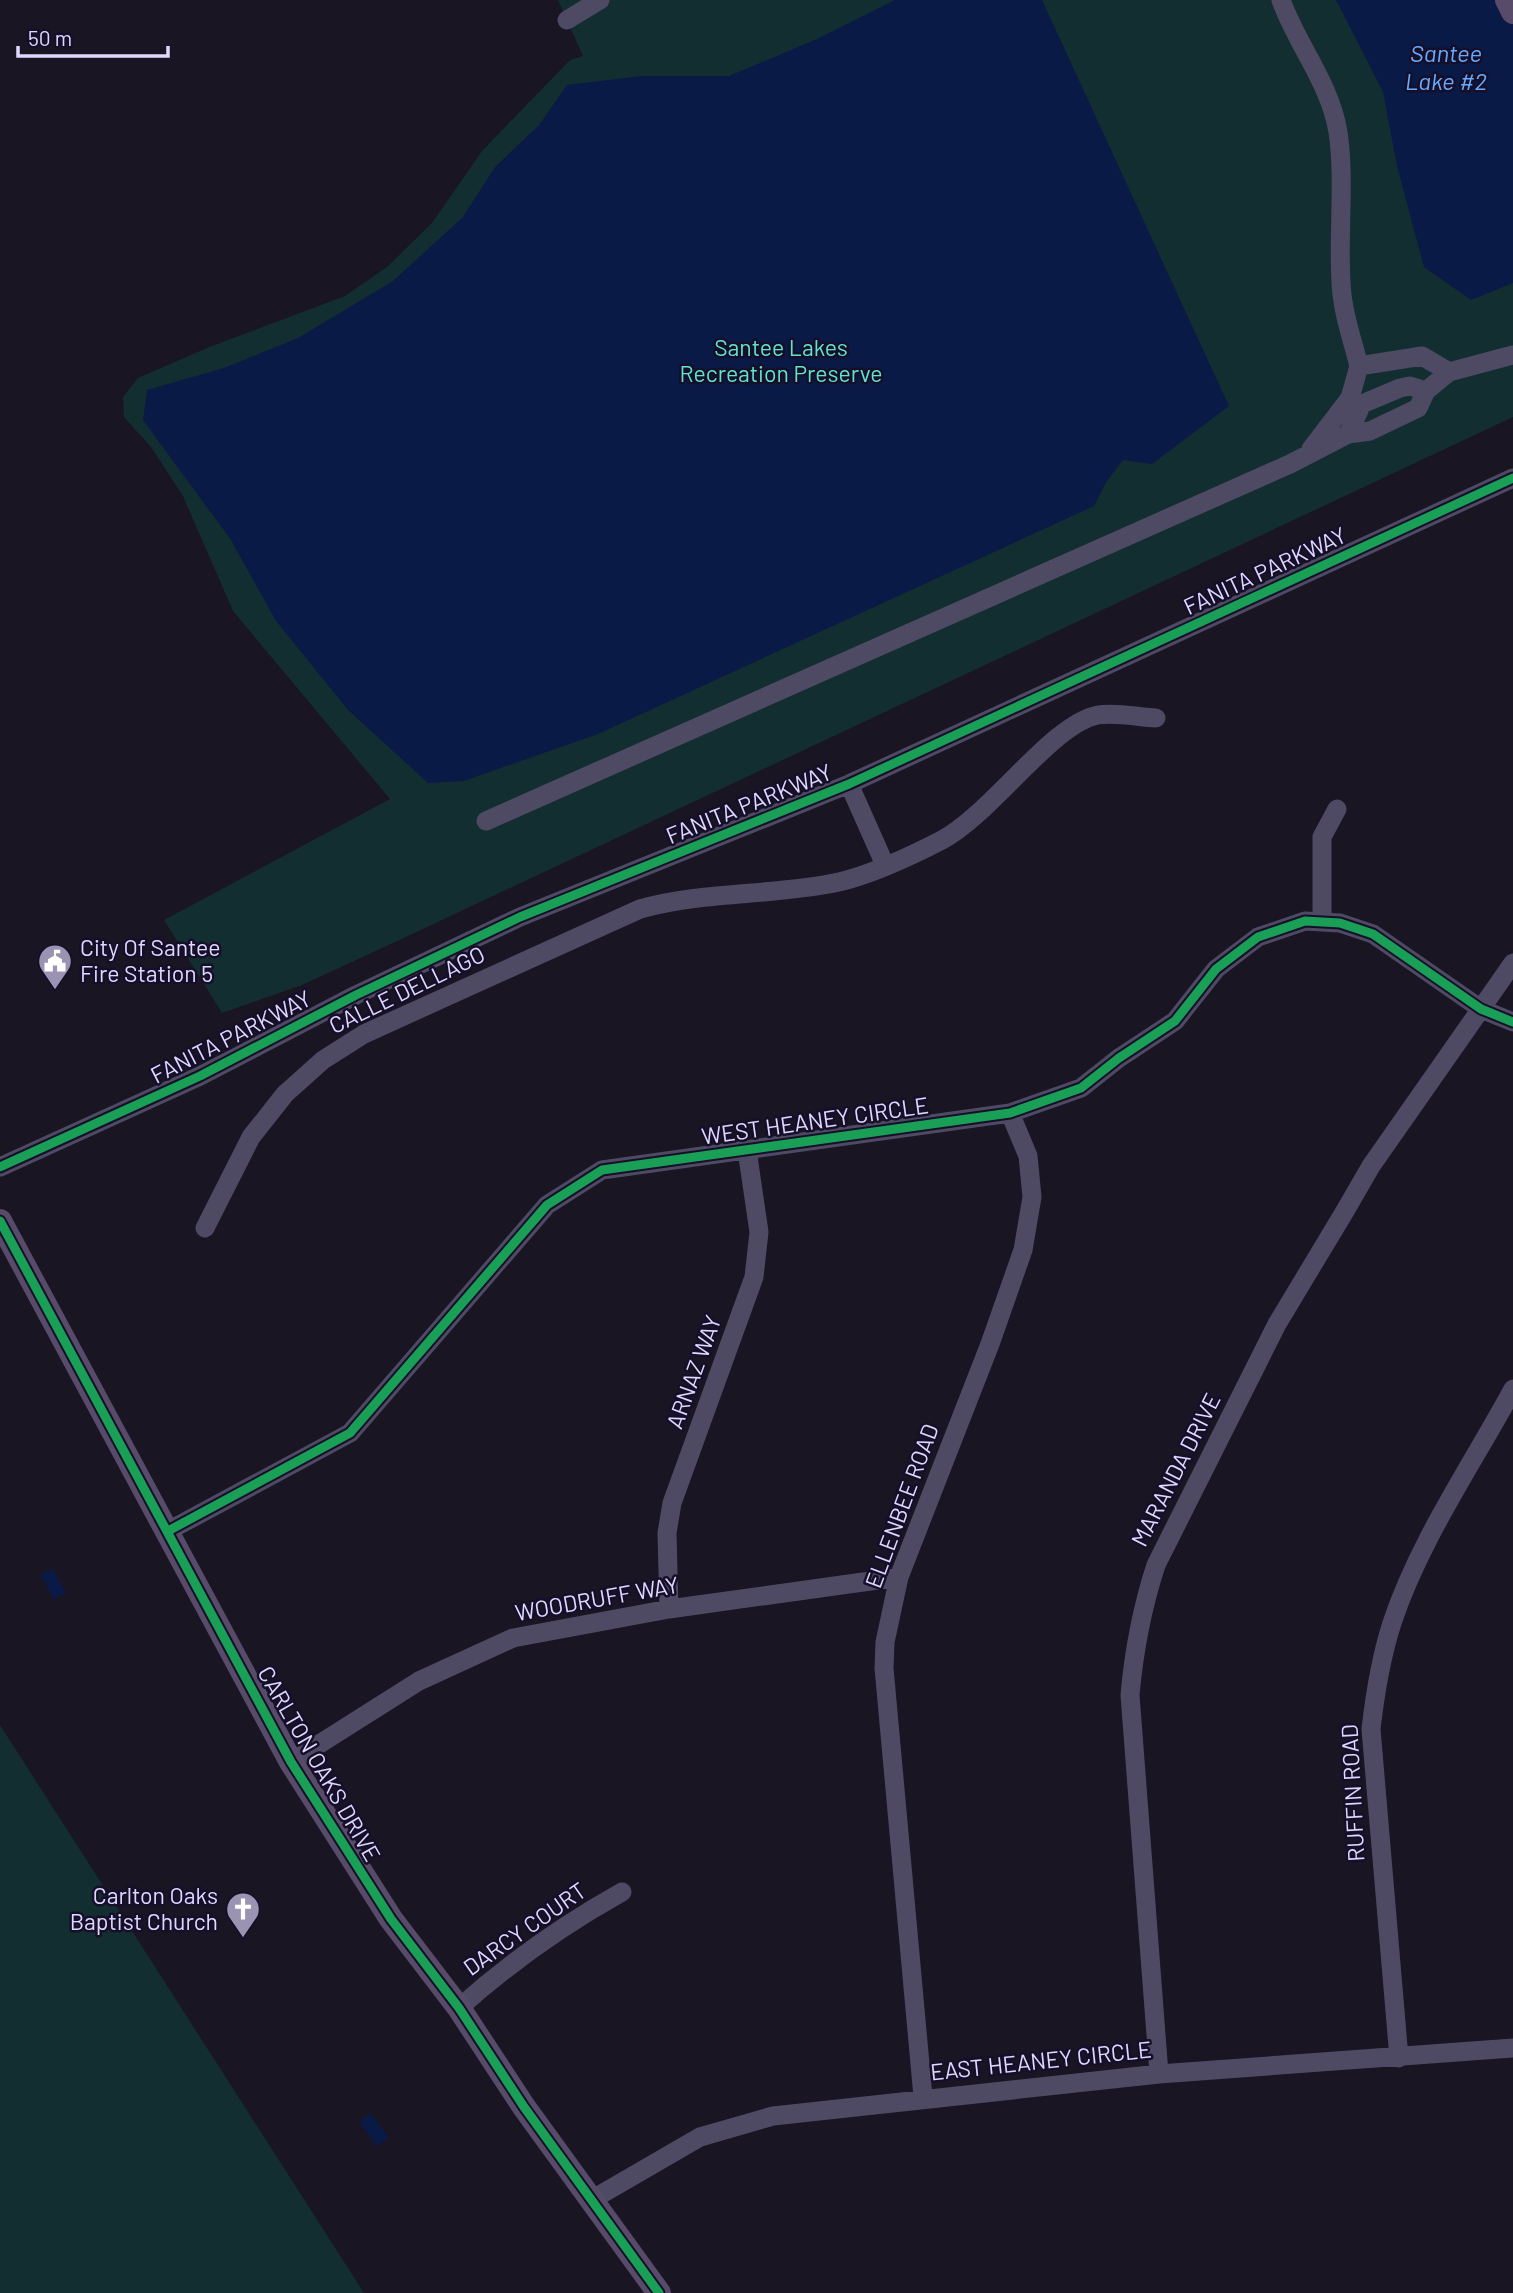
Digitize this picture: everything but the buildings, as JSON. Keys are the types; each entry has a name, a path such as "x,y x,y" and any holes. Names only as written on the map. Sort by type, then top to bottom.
{"main road":[{"path":"1507,0 1513,12"},
{"name":"CARLTON OAKS DRIVE","path":"0,1221 291,1762 391,1919 459,2008 524,2107 659,2293"}],"street":[{"path":"567,20 600,0"},
{"path":"1281,0 1290,27 1322,84 1338,133 1341,284 1347,326 1359,366 1350,398 1306,455"},
{"path":"486,821 1348,434 1370,432 1418,408 1426,391 1449,372 1513,355"},
{"path":"1359,366 1422,356 1449,372"},
{"path":"1348,434 1362,404 1400,388 1410,386 1426,391"},
{"name":"FANITA PARKWAY","path":"0,1167 200,1076 356,995 520,917 849,785 1513,478"},
{"name":"CALLE DELLAGO","path":"205,1228 251,1137 267,1115 304,1075 364,1034 640,909 675,901 840,882 885,865 944,839 985,809 1066,729 1098,715 1156,718"},
{"path":"849,785 885,865"},
{"path":"1322,921 1322,837 1337,809"},
{"name":"WEST HEANEY CIRCLE","path":"168,1531 350,1433 547,1205 602,1170 1010,1113 1081,1088 1119,1058 1175,1021 1216,969 1258,937 1289,924 1322,921 1340,923 1373,934 1481,1009 1513,1022"},
{"name":"MARANDA DRIVE","path":"1159,2074 1132,1749 1130,1695 1135,1645 1147,1591 1156,1565 1277,1324 1371,1167 1513,963"},
{"name":"ELLENBEE ROAD","path":"923,2097 884,1668 885,1642 899,1577 1023,1250 1032,1197 1028,1156 1010,1113"},
{"name":"ARNAZ WAY","path":"669,1609 667,1533 672,1503 754,1277 759,1232 747,1150"},
{"name":"RUFFIN ROAD","path":"1399,2058 1371,1729 1373,1708 1384,1654 1398,1608 1439,1523 1513,1389"},
{"name":"WOODRUFF WAY","path":"291,1762 419,1681 513,1638 669,1609 899,1577"},
{"name":"DARCY COURT","path":"459,2008 492,1979 573,1919 622,1892"},
{"name":"EAST HEANEY CIRCLE","path":"593,2199 678,2148 723,2128 773,2116 923,2097 1159,2074 1513,2048"}],"green space":[{"name":"Santee Lakes Recreation Preserve","path":"558,0 1513,0 1513,417 393,943 302,985 222,1013 164,920 390,799 233,611 183,496 151,447 124,417 123,397 138,378 207,348 345,296 387,267 432,223 482,151 570,60 583,56"},
{"path":"0,1725 364,2293 0,2293"}],"water":[{"path":"895,0 1042,0 1229,406 1152,464 1123,460 1106,482 1094,506 598,734 464,781 428,783 348,710 276,621 231,540 143,420 147,390 224,368 298,338 393,281 463,217 495,167 539,125 567,85 642,76 729,76 817,39"},
{"name":"Santee Lake #2","path":"1336,0 1513,0 1513,283 1471,300 1424,267 1397,166 1383,92"},
{"path":"53,1569 66,1593 54,1599 40,1574"},
{"path":"370,2113 389,2137 377,2146 359,2122"}],"cycle path":[{"path":"0,1167 200,1076 356,995 520,917 849,784 1513,478"},
{"path":"168,1531 350,1433 547,1205 602,1170 1010,1113 1081,1088 1119,1058 1175,1021 1216,969 1258,937 1305,921 1340,923 1373,934 1481,1009 1513,1022"},
{"path":"0,1221 291,1762 391,1919 459,2008 524,2107 659,2293"}],"place":[{"name":"City Of Santee Fire Station 5","path":"55,991"},
{"name":"Carlton Oaks Baptist Church","path":"243,1939"}]}
